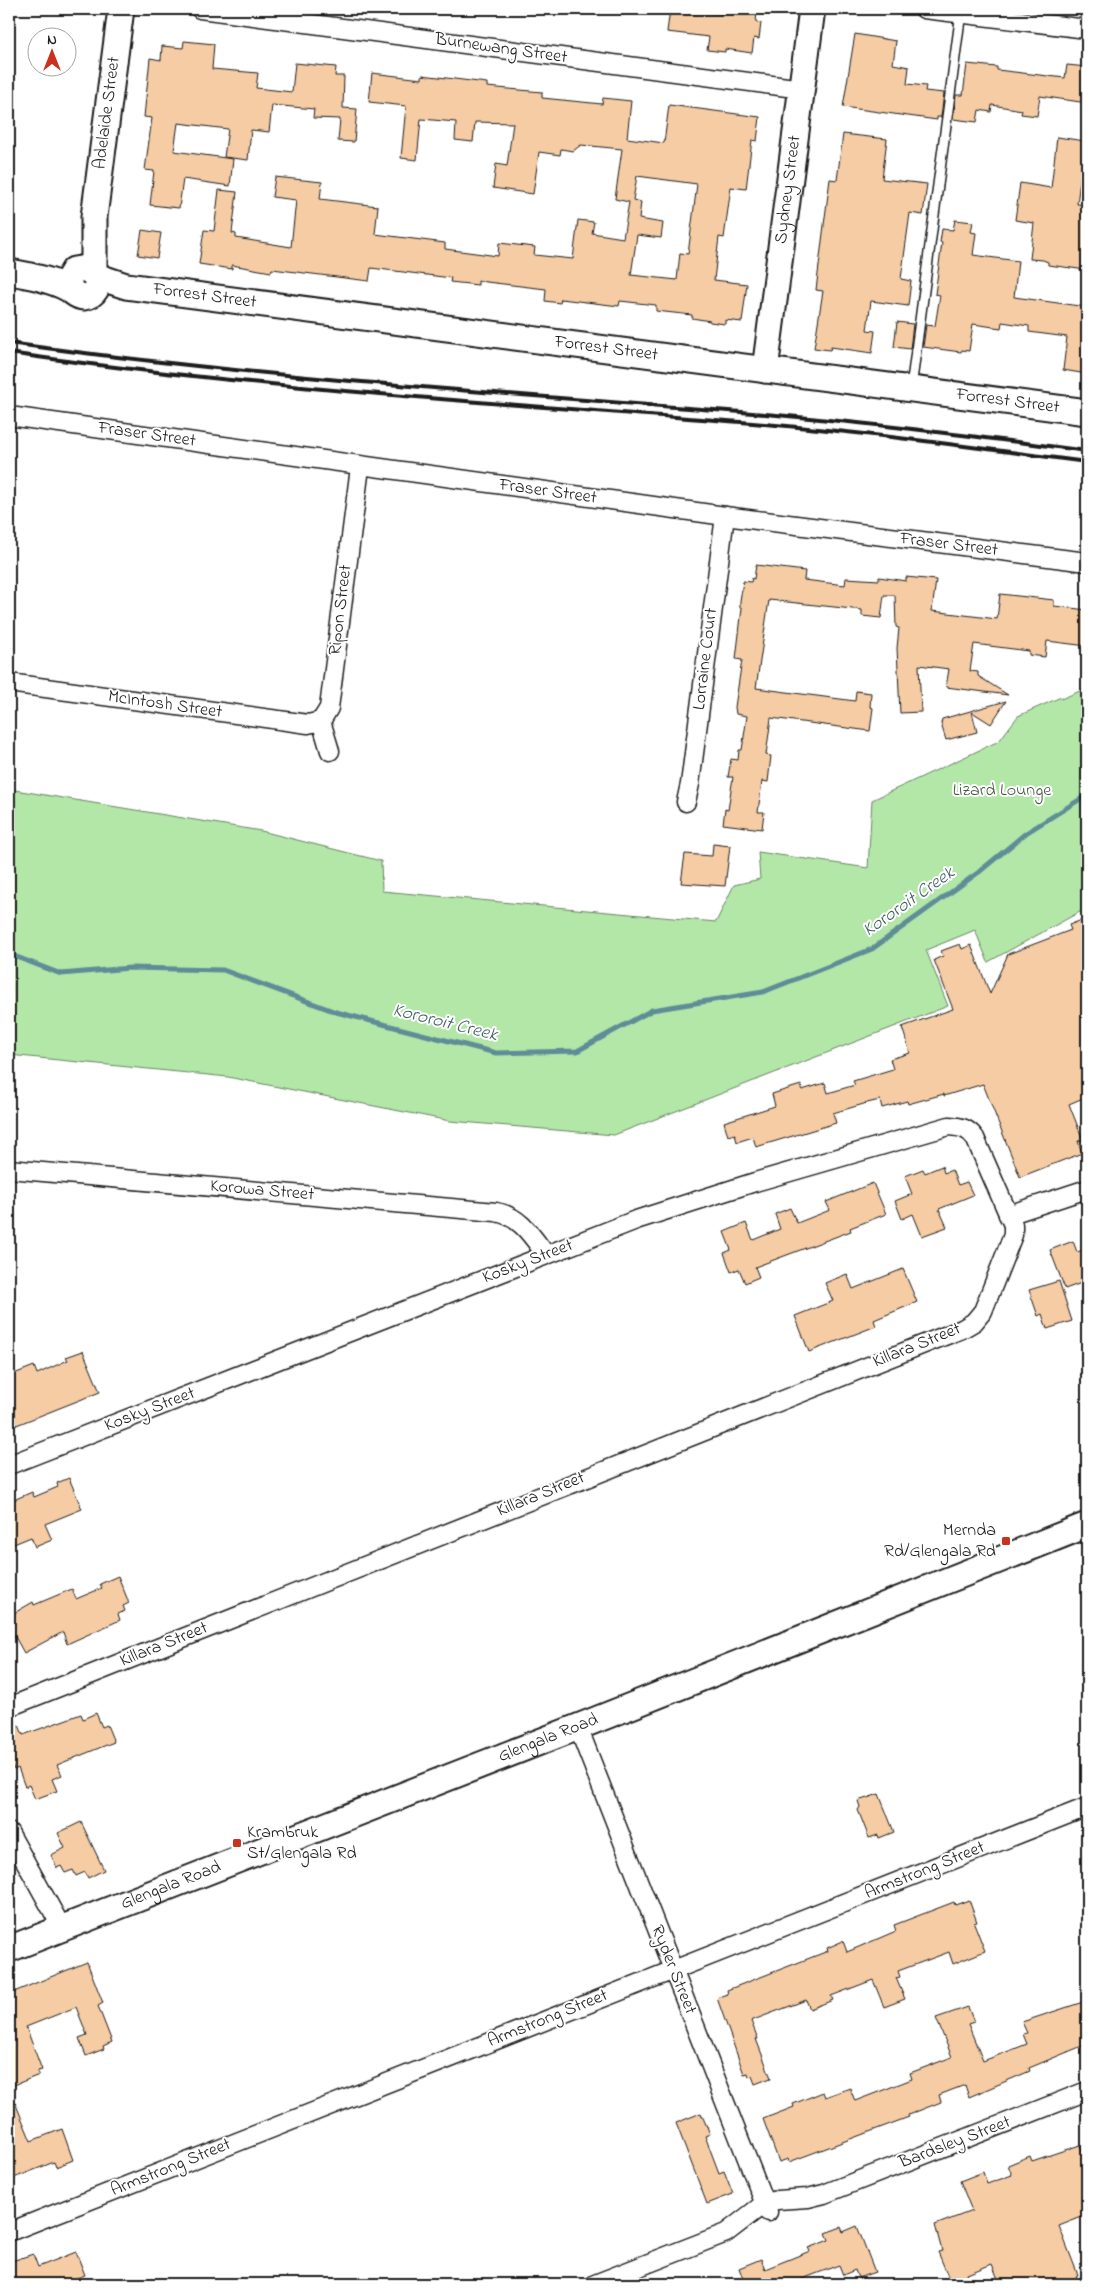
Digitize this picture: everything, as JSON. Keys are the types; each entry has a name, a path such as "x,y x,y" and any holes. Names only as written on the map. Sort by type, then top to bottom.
{"street":[{"name":"Adelaide Street","path":"84,278 94,217 121,9"},
{"name":"Burnewang Street","path":"200,9 802,89"},
{"name":"Sydney Street","path":"765,370 812,9"},
{"path":"924,9 961,11 1087,29"},
{"name":"Forrest Street","path":"20,274 84,278 126,286 1087,412"},
{"name":"Fraser Street","path":"9,416 360,467 1087,562"},
{"name":"Ripon Street","path":"321,721 329,708 360,467"},
{"name":"Lorraine Court","path":"686,802 690,784 725,516"},
{"name":"McIntosh Street","path":"9,684 308,724 321,721"},
{"path":"321,721 330,751"},
{"name":"Kosky Street","path":"9,1465 538,1258 663,1212 755,1182 949,1126 970,1131 975,1138 1011,1220"},
{"name":"Korowa Street","path":"9,1169 496,1212 515,1218 527,1230 538,1258"},
{"path":"1011,1220 1035,1204 1066,1197 1087,1189"},
{"name":"Killara Street","path":"9,1707 962,1328 974,1322 983,1311 1010,1246 1011,1220"},
{"name":"Glengala Road","path":"9,1948 578,1727 1087,1525"},
{"name":"Ryder Street","path":"578,1727 767,2208"},
{"name":"Armstrong Street","path":"9,2232 1087,1807"},
{"path":"9,1832 62,1928"},
{"name":"Bardsley Street","path":"767,2208 795,2209 811,2203 824,2194 1087,2091"},
{"path":"595,2284 726,2233 750,2227 767,2208"}],"lane":[{"path":"911,389 961,11"}],"green space":[{"name":"Lizard Lounge","path":"1087,688 1087,908 988,962 975,930 926,950 948,1006 614,1135 450,1121 228,1077 9,1055 9,789 261,831 381,861 382,891 716,922 734,885 760,879 758,852 868,868 872,800 999,741 1018,716"}],"building":[{"path":"670,9 724,14 724,9 757,12 756,22 761,23 759,39 754,38 752,53 725,49 725,52 707,50 709,37 667,32"},
{"path":"855,34 896,41 893,64 909,67 907,84 926,86 925,91 944,93 941,117 937,117 937,120 843,107"},
{"path":"184,41 214,44 212,69 258,73 256,88 292,92 295,63 336,67 335,76 344,76 343,108 357,109 354,142 338,141 340,119 313,118 314,109 272,105 269,132 251,130 248,160 224,157 228,129 178,123 174,151 233,159 230,186 183,179 179,208 150,205 154,171 145,170 152,118 144,117 150,58 161,60 162,46 183,48"},
{"path":"967,64 997,67 997,70 1065,78 1067,65 1087,67 1087,103 1040,96 1037,116 1021,114 1022,110 992,105 991,112 979,110 977,122 953,119 956,95 963,95"},
{"path":"372,73 422,79 422,75 487,83 487,87 542,92 542,98 602,104 603,98 631,101 627,138 664,143 669,105 760,117 757,141 752,140 746,189 731,187 724,238 719,237 714,280 747,284 742,322 725,320 725,324 710,322 692,318 692,315 656,311 656,305 620,301 619,306 561,299 560,303 545,301 546,289 478,281 478,285 450,282 451,278 371,268 369,281 272,269 271,272 232,265 232,269 199,264 204,230 214,231 219,190 237,192 232,233 236,234 236,238 291,247 296,200 272,197 275,177 322,182 320,199 378,206 375,234 445,243 445,249 498,256 499,243 535,247 534,255 573,259 578,220 594,222 592,233 623,238 629,202 615,199 622,149 581,145 573,151 561,149 560,155 539,152 533,194 493,188 496,164 507,166 513,123 475,122 473,142 455,140 456,122 421,119 417,160 401,158 406,106 369,102","holes":["637,176 697,184 688,254 680,253 677,280 631,275 637,235 661,238 663,223 639,219 641,202 633,200"]},
{"path":"843,134 887,139 882,179 927,184 923,215 910,213 901,279 911,281 908,306 871,301 867,330 875,331 872,353 831,347 830,350 814,348 823,291 816,290 830,179 837,180"},
{"path":"1057,137 1085,141 1077,204 1087,205 1087,270 1048,265 1048,262 1043,260 1030,259 1034,223 1015,220 1020,183 1051,188"},
{"path":"955,220 973,222 971,232 976,233 973,255 1018,261 1014,297 1087,307 1087,374 1063,370 1067,337 1029,332 1029,326 1002,322 1001,328 973,324 969,351 962,350 961,352 923,347 926,325 935,326 940,295 935,294 942,229 953,230"},
{"path":"142,230 161,233 157,258 138,255"},
{"path":"897,322 913,324 910,349 894,347"},
{"path":"756,565 805,571 804,580 845,585 846,578 879,580 879,577 906,581 906,577 936,580 932,611 997,619 1000,594 1054,600 1054,606 1087,610 1087,646 1047,641 1045,657 1029,655 1029,651 974,644 970,671 978,672 978,676 1008,695 946,687 949,669 919,665 921,712 900,713 897,648 899,628 896,627 895,595 884,595 881,618 862,616 862,610 769,600 756,688 855,701 856,691 871,693 870,707 873,708 870,731 771,718 766,755 771,756 768,782 762,781 758,812 764,812 762,829 723,824 725,809 728,810 733,777 728,777 731,759 738,760 739,750 742,750 747,716 736,714 735,707 742,660 736,659 742,608 740,608 740,601 743,581 751,582 752,578 754,579"},
{"path":"1006,701 991,724 972,712 977,732 946,740 941,724 942,719"},
{"path":"713,844 730,846 725,886 681,883 685,854 712,856"},
{"path":"1087,918 1087,1094 1082,1096 1083,1098 1069,1104 1083,1140 1078,1141 1082,1153 1020,1177 983,1084 944,1096 944,1094 908,1104 907,1101 882,1108 880,1100 867,1103 833,1113 836,1123 756,1147 753,1137 737,1142 735,1134 728,1136 724,1122 775,1106 772,1094 801,1085 802,1090 825,1083 828,1093 855,1085 853,1081 893,1069 890,1059 910,1053 902,1027 953,1009 934,960 943,956 941,951 960,944 962,949 971,945 990,994 1008,954 1071,930 1069,925"},
{"path":"942,1166 944,1173 952,1170 958,1185 967,1182 973,1195 939,1209 947,1227 922,1236 913,1214 902,1219 895,1201 912,1194 905,1176 923,1169 925,1173"},
{"path":"873,1183 886,1214 850,1228 851,1231 755,1267 759,1277 745,1283 739,1269 731,1272 724,1253 731,1250 724,1232 746,1223 753,1240 780,1229 775,1214 790,1208 797,1223 830,1210 826,1202"},
{"path":"1073,1241 1077,1252 1084,1250 1087,1259 1087,1281 1065,1289 1050,1250"},
{"path":"903,1269 917,1302 874,1320 876,1326 809,1352 795,1316 833,1301 825,1283 847,1274 853,1289"},
{"path":"1059,1281 1072,1321 1047,1329 1042,1314 1038,1316 1029,1290"},
{"path":"83,1351 100,1392 9,1428 9,1376 34,1366 37,1374 68,1360 66,1357"},
{"path":"69,1478 82,1509 45,1524 52,1540 35,1547 31,1537 9,1546 9,1502 32,1492 34,1497 58,1487 57,1483"},
{"path":"118,1576 129,1603 123,1606 125,1611 118,1614 120,1620 67,1644 63,1632 24,1653 9,1626 9,1616 33,1602 34,1605 72,1589 76,1599 102,1588 100,1584"},
{"path":"96,1713 102,1727 107,1725 114,1742 57,1765 62,1775 52,1779 57,1791 35,1799 29,1785 25,1787 18,1768 14,1770 9,1756 9,1729 19,1725 23,1735 81,1714 83,1719"},
{"path":"879,1794 894,1832 879,1838 878,1835 869,1838 858,1810 860,1807 858,1801"},
{"path":"81,1822 104,1870 88,1878 85,1872 76,1876 73,1870 65,1873 61,1866 57,1868 51,1855 65,1848 58,1833"},
{"path":"969,1900 977,1922 974,1923 985,1951 953,1964 949,1952 898,1971 900,1977 896,1978 905,1999 884,2007 873,1980 831,1996 833,2000 810,2009 806,2000 751,2021 771,2078 755,2084 752,2076 749,2077 748,2073 744,2074 717,1998 728,1994 727,1990 828,1951 827,1948 843,1941 847,1952 896,1931 894,1925 954,1902 955,1905"},
{"path":"87,1962 103,2003 98,2006 112,2042 103,2046 104,2049 86,2056 79,2038 87,2035 76,2007 26,2027 42,2070 38,2071 39,2075 9,2087 9,1994"},
{"path":"1083,2002 1087,2012 1087,2031 1083,2032 1087,2044 1029,2068 1030,2071 969,2097 965,2085 939,2095 941,2102 908,2115 909,2117 789,2162 788,2159 779,2162 763,2119 794,2107 793,2104 823,2092 825,2097 850,2088 855,2101 912,2079 910,2073 952,2057 936,2018 968,2007 974,2022 968,2024 983,2061 1027,2044 1023,2034 1027,2033 1022,2022"},
{"path":"9,2088 31,2141 62,2129 73,2160 56,2167 54,2162 9,2180"},
{"path":"701,2113 710,2134 705,2136 719,2173 724,2171 733,2194 707,2204 676,2123"},
{"path":"1080,2145 1087,2163 1087,2215 1059,2226 1078,2275 1076,2276 1079,2284 1000,2284 992,2264 950,2281 938,2252 942,2251 935,2225 972,2211 960,2181 983,2172 987,2184 1012,2175 1008,2165 1030,2156 1032,2161"},
{"path":"857,2226 875,2272 858,2278 855,2270 843,2275 839,2265 789,2284 745,2284 739,2268 761,2259 765,2269 810,2251 808,2248 829,2240 826,2233 841,2227 843,2232"},
{"path":"76,2252 85,2275 61,2284 9,2284 9,2262 33,2254 38,2267"}],"waterway":[{"name":"Kororoit Creek","path":"9,954 61,974 130,968 223,970 336,1012 496,1053 577,1051 652,1010 763,992 872,949 979,872 1026,833 1087,795"}],"railway":[{"path":"9,343 283,375 828,420 958,434 1087,451"},
{"path":"9,353 191,376 283,385 828,430 1087,462"}],"place":[{"name":"Mernda Rd/Glengala Rd","path":"1006,1541"},
{"name":"Krambruk St/Glengala Rd","path":"237,1843"}]}
